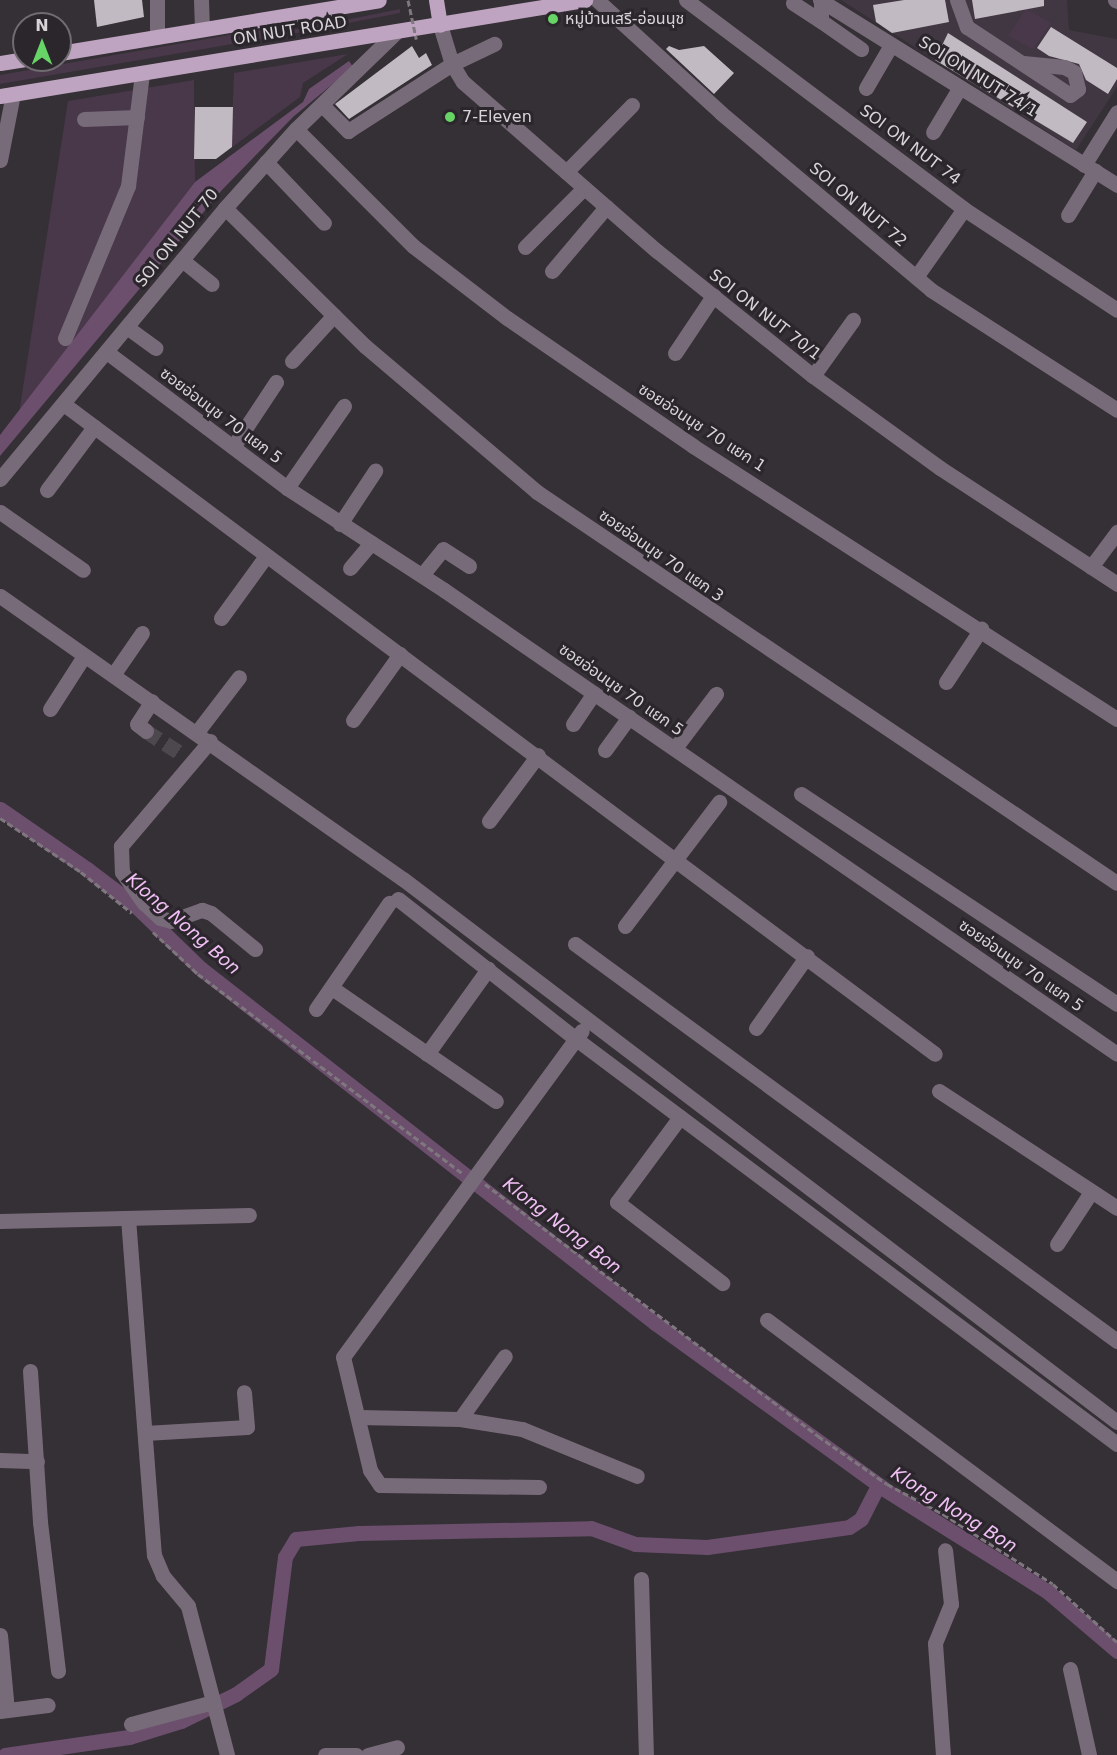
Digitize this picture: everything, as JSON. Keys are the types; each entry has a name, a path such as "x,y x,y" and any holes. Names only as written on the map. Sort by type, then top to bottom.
{"main road":[{"path":"436,0 440,25"},
{"name":"ON NUT ROAD","path":"7,95 585,0"},
{"name":"ON NUT ROAD","path":"72,51 371,1"}],"street":[{"path":"156,0 157,37"},
{"path":"201,0 202,29"},
{"name":"SOI ON NUT 72","path":"597,0 721,113 916,277 1117,410"},
{"name":"SOI ON NUT 74","path":"686,0 964,208 1117,310"},
{"path":"820,0 821,21"},
{"name":"SOI ON NUT 74/1","path":"820,0 1117,185"},
{"path":"957,0 967,27 1023,63"},
{"path":"793,3 861,49"},
{"name":"SOI ON NUT 70/1","path":"440,25 452,64 463,82 606,207 713,296 813,375 940,468 1117,584"},
{"name":"SOI ON NUT 70","path":"0,479 108,353 225,208 296,129 396,32"},
{"path":"322,105 348,131 452,64 494,44"},
{"path":"866,88 891,45"},
{"path":"64,338 128,186 142,73"},
{"path":"933,132 960,87"},
{"path":"0,160 7,95"},
{"path":"566,172 632,105"},
{"path":"1068,215 1117,112"},
{"path":"84,118 137,117"},
{"name":"ซอยอ่อนนุช 70 แยก 1","path":"296,129 413,246 507,318 693,446 981,629 1117,719"},
{"path":"266,162 324,223"},
{"path":"525,247 584,188"},
{"path":"552,271 606,207"},
{"name":"ซอยอ่อนนุช 70 แยก 3","path":"225,208 334,315 537,492 1117,883"},
{"path":"916,277 964,208"},
{"path":"182,261 212,284"},
{"path":"675,353 713,296"},
{"path":"292,362 334,315"},
{"path":"813,375 853,320"},
{"path":"128,328 156,348"},
{"name":"ซอยอ่อนนุช 70 แยก 5","path":"108,353 287,488 422,575 1117,1054"},
{"path":"234,447 276,382"},
{"path":"64,405 538,755 935,1054"},
{"path":"287,488 344,406"},
{"path":"47,490 94,428"},
{"path":"340,524 375,471"},
{"path":"0,512 83,570"},
{"path":"1091,567 1117,532"},
{"path":"350,568 371,543"},
{"path":"422,575 442,549 469,566"},
{"path":"221,618 266,556"},
{"path":"0,596 210,741 403,879 588,1023 1117,1422"},
{"path":"946,682 981,629"},
{"path":"113,675 142,633"},
{"path":"353,720 400,654"},
{"path":"50,709 84,656"},
{"path":"197,732 239,677"},
{"path":"573,724 594,693"},
{"path":"675,748 716,694"},
{"path":"146,731 137,724 152,701"},
{"path":"605,750 629,717"},
{"path":"210,741 121,846 122,872 144,903 160,918 171,921 202,910 211,913 255,949"},
{"path":"489,821 538,755"},
{"path":"801,794 1117,1004"},
{"path":"625,926 719,802"},
{"path":"316,1009 394,901 488,969 576,1039 1117,1444"},
{"path":"575,944 1117,1341"},
{"path":"756,1028 807,956"},
{"path":"427,1054 488,969"},
{"path":"332,988 496,1101"},
{"path":"539,1487 380,1485 370,1470 343,1363 345,1352 588,1023"},
{"path":"939,1091 1117,1208"},
{"path":"680,1117 617,1202 722,1283"},
{"path":"1057,1244 1091,1192"},
{"path":"0,1221 249,1215"},
{"path":"128,1218 156,1565 188,1606 227,1755"},
{"path":"767,1320 1117,1581"},
{"path":"460,1419 505,1356"},
{"path":"30,1371 58,1671"},
{"path":"145,1433 247,1426 244,1392"},
{"path":"358,1417 460,1419 522,1429 637,1476"},
{"path":"0,1460 37,1461"},
{"path":"943,1755 935,1643 951,1604 945,1550"},
{"path":"641,1579 646,1755"},
{"path":"0,1635 3,1710 48,1705"},
{"path":"1070,1669 1089,1755"},
{"path":"131,1724 213,1702"},
{"path":"368,1755 397,1747"},
{"path":"325,1755 356,1755"}],"path":[{"path":"408,0 416,39"},
{"path":"0,818 81,872 141,921"},
{"path":"149,928 198,974 818,1436 887,1484 943,1514 1053,1584 1117,1642"}],"shaded area":[{"path":"841,0 1067,0 1069,30 1117,39 1117,87 1076,150"},
{"path":"400,9 400,13 297,33 72,72 72,62 252,31 300,29"},
{"path":"1026,9 1051,23 1033,49 1008,36"},
{"path":"348,54 303,83 300,97 231,148 234,73"},
{"path":"349,61 353,67 293,117 222,190 0,456 0,435 195,182 303,102 309,89"},
{"path":"17,72 70,72 0,84 0,75"},
{"path":"194,80 195,182 19,413 68,101"}],"building":[{"path":"94,0 142,0 144,17 97,27"},
{"path":"904,0 945,0 949,22 892,33 876,22 873,5"},
{"path":"972,0 1044,0 1044,6 975,19"},
{"path":"1051,27 1117,68 1117,79 1108,94 1086,80 1079,64 1049,56 1037,48"},
{"path":"948,33 1087,122 1073,143 935,60"},
{"path":"412,46 419,58 426,53 432,65 349,119 335,104"},
{"path":"669,46 679,50 704,46 734,73 714,94 666,49"},
{"path":"195,107 233,107 232,147 216,159 194,159"}],"waterway":[{"name":"Klong Nong Bon","path":"0,809 87,869 137,907 200,968 655,1323 884,1489 1048,1592 1117,1651"},
{"path":"5,1755 129,1737 181,1721 236,1694 271,1669 285,1557 296,1539 359,1533 591,1528 635,1544 707,1547 849,1527 861,1519 878,1485"}],"tunnel":[{"path":"146,731 182,754"}],"place":[{"name":"หมู่บ้านเสรี-อ่อนนุช","path":"553,19"},
{"name":"7-Eleven","path":"450,117"}]}
